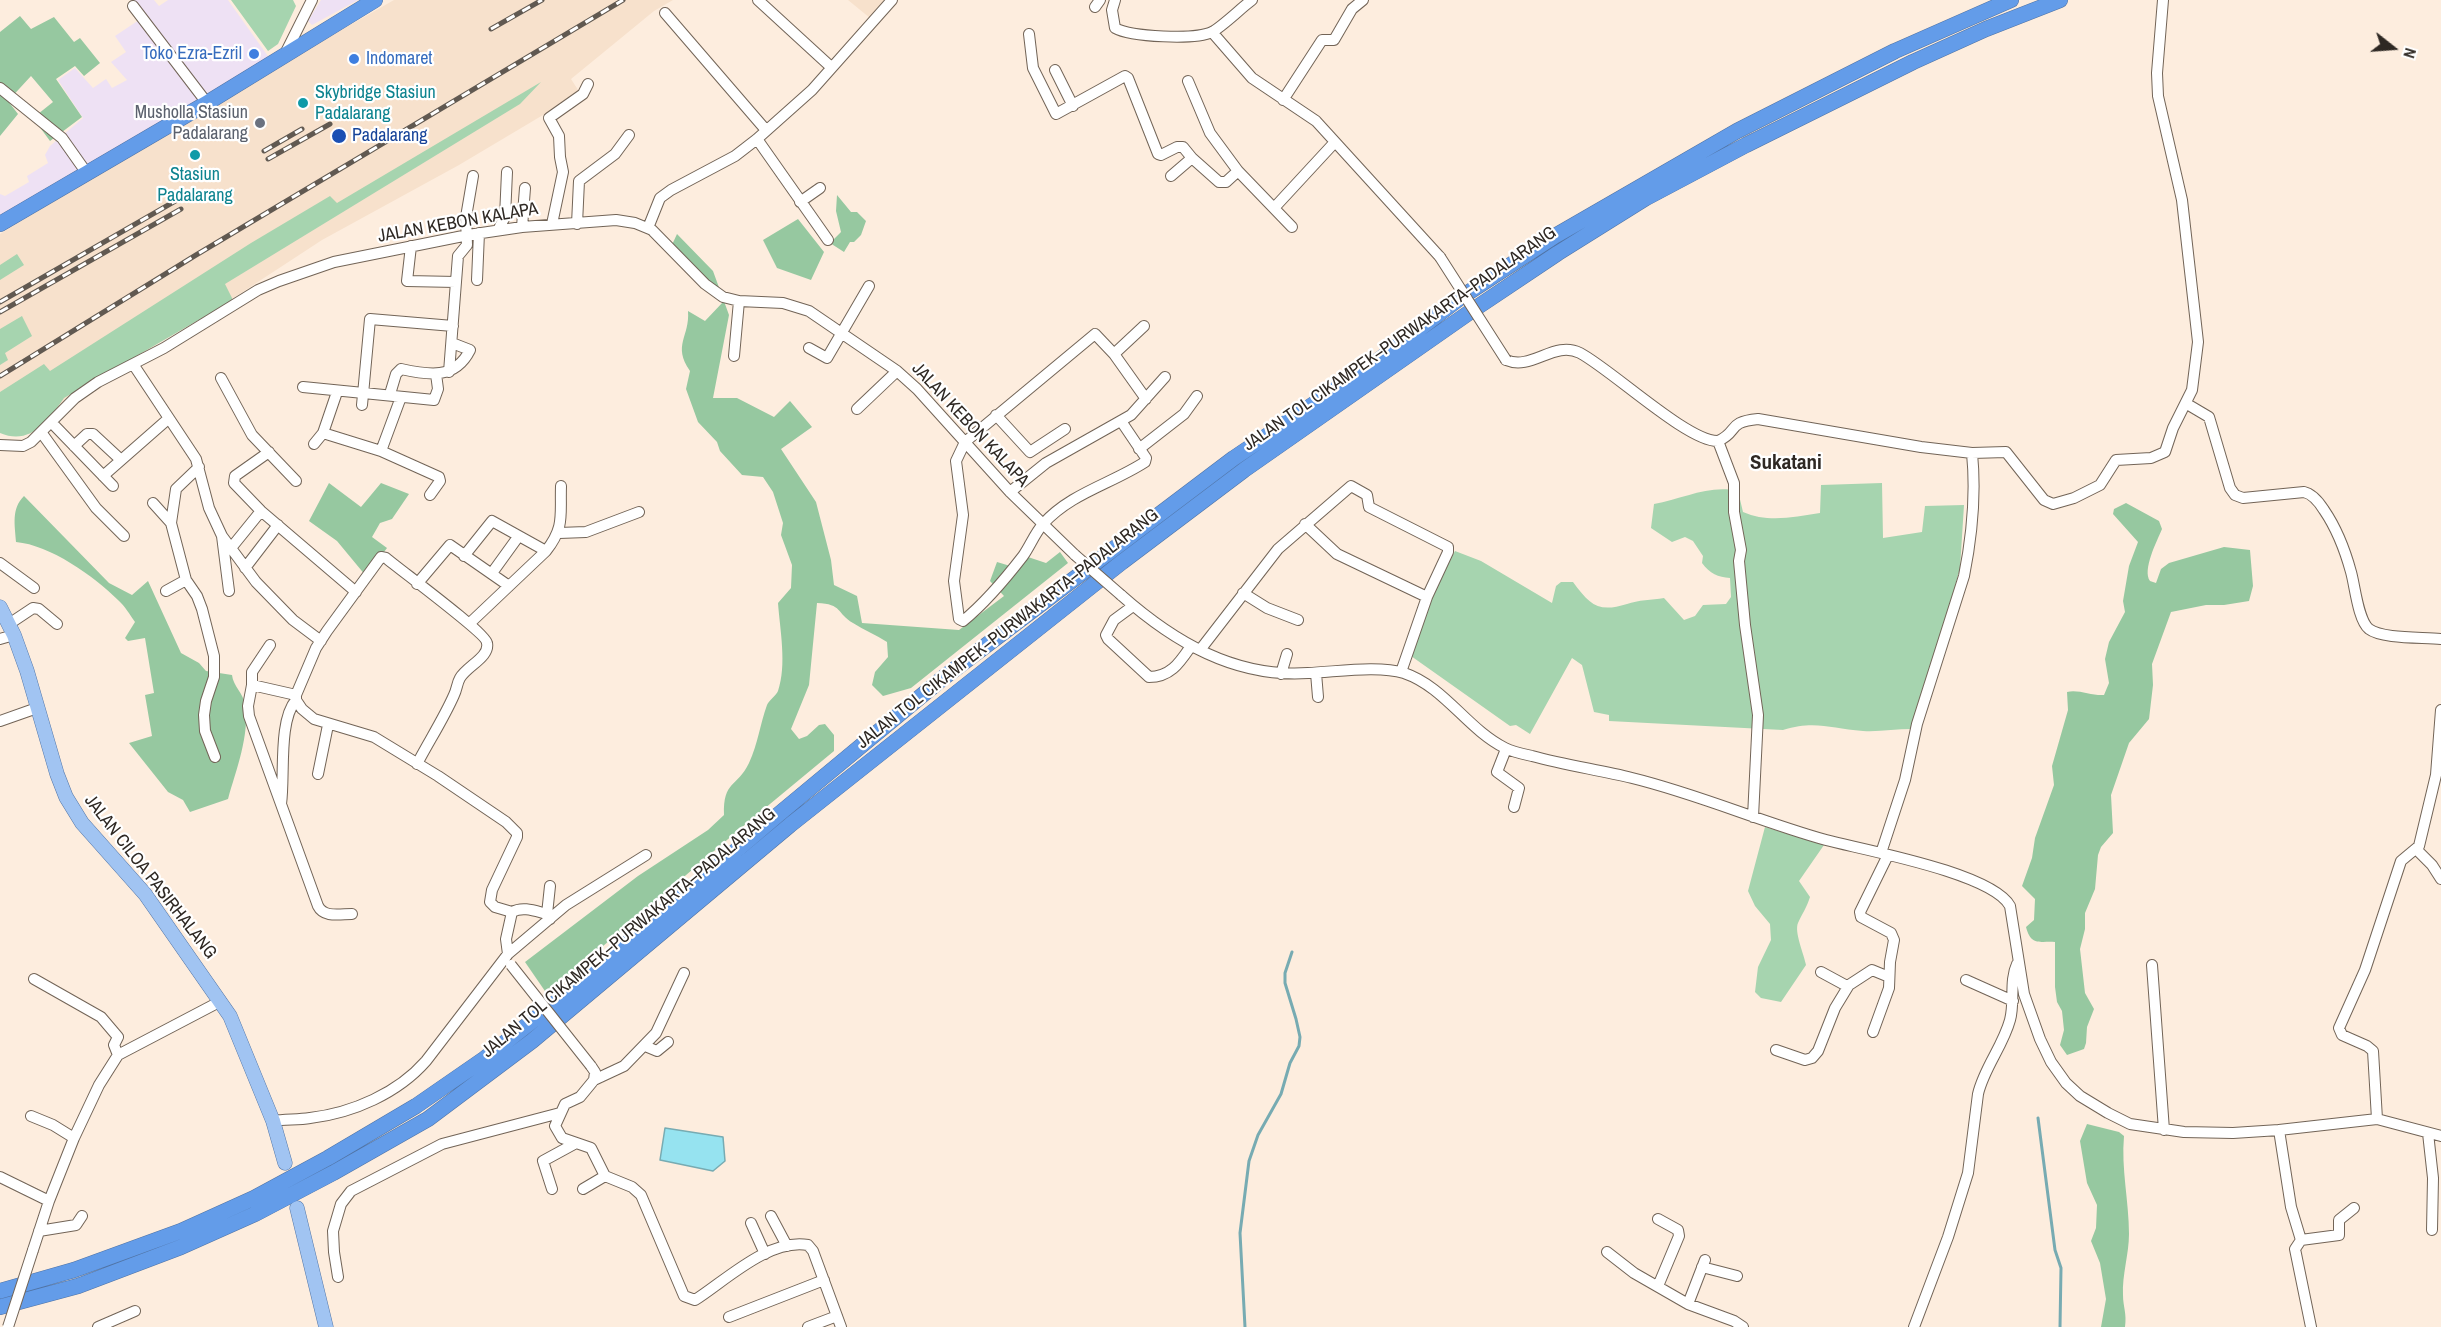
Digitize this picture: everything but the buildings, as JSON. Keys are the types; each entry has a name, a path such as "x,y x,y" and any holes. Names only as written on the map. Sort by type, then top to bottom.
{"highway":[{"path":"0,225 86,172 207,103 375,0"},
{"name":"JALAN TOL CIKAMPEK–PURWAKARTA–PADALARANG","path":"0,1291 74,1270 181,1231 244,1203 328,1158 416,1106 484,1059 578,985 943,678 1234,458 1380,359 1460,298 1555,236 1737,131 1895,51 2011,0"},
{"name":"JALAN TOL CIKAMPEK–PURWAKARTA–PADALARANG","path":"0,1307 78,1286 180,1247 255,1214 428,1119 541,1034 790,825 1122,562 1244,470 1470,312 1646,198 1746,145 1923,58 1986,29 2060,0"}],"main road":[{"name":"JALAN CILOA PASIRHALANG","path":"0,607 11,630 66,797 78,817 145,894 221,1001 235,1028 273,1120 285,1163"},
{"path":"297,1208 326,1327"}],"street":[{"path":"285,54 312,0"},
{"path":"758,0 831,67"},
{"path":"648,228 660,198 735,156 757,139 765,129 812,90 892,0"},
{"path":"1115,0 1112,10 1115,28 1168,37 1212,32 1252,0"},
{"path":"1283,100 1322,40 1334,40 1352,9 1363,0"},
{"path":"1212,32 1252,78 1316,121 1440,257 1506,360 1521,364 1563,349 1572,349 1593,360 1650,404 1708,442 1718,441 1728,435 1733,426 1743,420 1758,419 1915,446 1972,453 1996,451 2009,454 2044,500 2053,504 2074,498 2100,485 2116,460 2151,458 2163,454 2173,428 2187,404 2196,375 2197,317 2182,200 2158,96 2157,73 2163,0"},
{"path":"133,6 207,103"},
{"path":"665,13 765,129"},
{"path":"1029,34 1033,68 1053,112 1059,114 1125,76 1128,78 1158,154 1183,147 1219,182 1226,182 1238,171"},
{"path":"1055,70 1073,106"},
{"path":"1188,81 1210,133 1238,171 1292,226"},
{"path":"552,224 563,172 559,136 549,118 583,94 588,84"},
{"path":"0,88 62,138 86,172"},
{"path":"577,224 579,181 615,154 629,135"},
{"path":"757,139 828,240"},
{"path":"1274,208 1335,142"},
{"path":"1171,176 1192,158"},
{"path":"498,230 505,217 507,172"},
{"path":"473,176 466,217 473,234 477,280"},
{"path":"522,227 525,188"},
{"path":"800,202 820,188"},
{"name":"JALAN KEBON KALAPA","path":"0,445 23,446 31,442 75,398 98,382 164,348 258,290 279,281 334,262 473,234 552,224 615,220 635,223 648,228 715,292 739,301 783,303 802,308 842,332 897,371 917,388 1042,525 1133,606 1167,632 1235,665 1281,674 1401,672"},
{"path":"449,372 459,254 473,234"},
{"path":"411,246 408,281 456,282"},
{"path":"809,348 827,358 869,286"},
{"path":"734,356 739,301"},
{"path":"362,405 370,319 453,326"},
{"path":"1114,354 1144,326"},
{"path":"1121,421 1146,458 1145,463 1073,498 1042,525 1023,555 986,598 963,621 959,620 954,581 963,514 956,461 965,442 1092,335 1099,335 1146,399"},
{"path":"381,451 395,395 396,374 401,369 436,374 449,372 470,350 452,343"},
{"path":"133,363 196,459 209,508 222,536 256,582 293,620 321,641"},
{"path":"857,409 897,371"},
{"path":"303,387 434,400 438,389 436,374"},
{"path":"221,378 252,435 296,482"},
{"path":"1010,492 1046,463 1131,415 1165,378"},
{"path":"314,444 322,433 337,392"},
{"path":"1139,449 1184,414 1197,396"},
{"path":"2187,404 2209,417 2230,488 2235,495 2243,498 2304,492 2320,504 2339,536 2351,571 2362,616 2370,630 2382,634 2441,639"},
{"path":"996,415 1030,452 1065,429"},
{"path":"103,476 168,418"},
{"path":"51,422 113,486"},
{"path":"41,432 96,508 123,536"},
{"path":"322,433 381,451 439,477 440,481 430,495"},
{"path":"74,446 87,434 93,434 121,460"},
{"path":"1718,441 1734,483 1734,512 1742,550 1739,561 1745,625 1758,716 1753,817"},
{"path":"269,453 235,476 234,483 261,511 356,592"},
{"path":"1873,1032 1889,988 1894,940 1892,933 1865,920 1861,917 1860,912 1885,854 1917,724 1965,576 1974,475 1972,453"},
{"path":"199,467 176,489 171,523 186,580 197,596 202,609 214,656 214,677 204,715 205,731 215,757"},
{"path":"470,623 546,550 559,533 561,486"},
{"path":"1133,606 1114,620 1106,635 1149,677 1160,676 1174,669 1196,648 1278,549 1349,486 1354,487 1367,495 1369,507 1448,547 1448,552 1427,597 1401,672 1421,680 1482,733 1506,749 1544,760 1631,778 1826,840 1944,871 2001,894 2010,906 2024,994 2040,1039 2051,1062 2066,1083 2080,1096 2130,1124 2164,1130 2224,1133 2279,1130 2377,1119 2441,1136"},
{"path":"153,503 171,523"},
{"path":"231,548 261,511"},
{"path":"559,533 586,532 639,512"},
{"path":"464,556 492,521 546,550"},
{"path":"1305,524 1337,554 1427,597"},
{"path":"245,568 278,525"},
{"path":"222,536 229,591"},
{"path":"492,573 518,537"},
{"path":"417,584 450,545 508,586"},
{"path":"281,804 285,738 289,714 321,641 381,557 386,558 470,623 486,638 488,644 486,653 460,677 454,696 417,764"},
{"path":"0,563 34,588"},
{"path":"166,591 186,580"},
{"path":"1243,593 1267,608 1298,620"},
{"path":"0,639 33,608 39,609 57,624"},
{"path":"270,645 252,672 249,716 320,910 327,914 352,914"},
{"path":"1281,674 1287,654"},
{"path":"1316,673 1318,697"},
{"path":"252,685 296,697 302,710 328,725 374,737 495,813 517,833 512,851 492,890 490,902 495,908 512,912 519,909 549,916"},
{"path":"0,721 37,708"},
{"path":"2377,1119 2373,1051 2342,1035 2339,1028 2362,979 2402,861 2405,856 2417,850 2436,775 2441,710"},
{"path":"318,774 328,725"},
{"path":"1506,749 1497,772 1519,788 1514,807"},
{"path":"2417,850 2432,865 2441,879"},
{"path":"273,1120 310,1119 329,1114 392,1091 412,1077 508,959 549,916 646,855"},
{"path":"549,916 550,886"},
{"path":"512,912 506,939 508,959 591,1066 595,1072 594,1080"},
{"path":"1914,1327 1948,1237 1968,1173 1981,1083 2008,1025 2013,1001 2013,976 2018,962"},
{"path":"2152,965 2164,1130"},
{"path":"1776,1050 1805,1060 1812,1058 1818,1051 1835,1008 1849,986 1872,969 1889,977"},
{"path":"1821,972 1849,986"},
{"path":"684,973 656,1033 624,1066 594,1080 580,1097 565,1104 555,1122 558,1134 562,1138 591,1148 606,1176 632,1188 644,1200 686,1298 695,1300 734,1272 765,1254 787,1246 802,1244 811,1247 839,1322 808,1327"},
{"path":"34,979 101,1017 118,1037 114,1045 118,1054"},
{"path":"1966,980 2013,1001"},
{"path":"8,1327 49,1201 74,1138 99,1085 118,1054 221,1001"},
{"path":"645,1046 657,1051 668,1042"},
{"path":"338,1277 333,1231 341,1204 351,1191 442,1144 560,1113"},
{"path":"31,1116 53,1125 74,1138"},
{"path":"2279,1130 2291,1207 2301,1240"},
{"path":"2428,1133 2433,1178 2432,1230"},
{"path":"552,1189 543,1161 576,1143"},
{"path":"583,1189 606,1176"},
{"path":"0,1177 49,1201"},
{"path":"2311,1327 2295,1249 2301,1240 2339,1235 2338,1220 2354,1208"},
{"path":"39,1231 76,1225 82,1216"},
{"path":"771,1216 787,1246"},
{"path":"1658,1219 1678,1230 1680,1236 1658,1286"},
{"path":"751,1223 765,1254"},
{"path":"1607,1252 1634,1273 1688,1304 1734,1321 1743,1327"},
{"path":"1688,1304 1704,1263 1737,1276"},
{"path":"729,1317 824,1280"},
{"path":"98,1327 135,1311"}],"shaded area":[{"path":"132,0 154,0 159,6 168,0 228,0 270,59 0,217 0,194 5,196 29,182 27,176 48,163 45,155 50,146 83,118 58,80 75,68 93,88 106,79 112,88 127,80 111,62 126,52 115,36 142,18"},
{"path":"321,0 358,0 312,25 308,21"},
{"name":"Stasiun Padalarang","path":"394,0 673,0 654,11 571,79 580,93 459,165 322,240 238,295 66,399 46,423 34,433 14,435 0,432 0,234 271,70"},
{"path":"848,0 886,0 870,18"}],"green space":[{"path":"231,0 293,0 296,6 278,44 268,51"},
{"path":"20,16 31,29 54,17 74,42 80,38 100,63 84,76 75,66 56,79 82,117 50,141 33,118 53,102 31,76 8,101 18,114 0,136 0,32"},
{"path":"541,82 520,104 225,284 233,300 64,398 45,423 37,429 20,436 0,433 0,392 44,364 50,371 251,243 330,196 337,203"},
{"path":"837,195 851,212 857,212 866,221 861,235 854,242 850,242 844,252 830,243 841,232 836,211"},
{"path":"798,219 824,252 811,280 777,268 763,240"},
{"path":"677,234 713,271 729,315 713,398 737,398 774,417 790,401 812,427 781,449 816,502 831,560 834,585 857,596 862,623 959,630 1004,596 990,581 997,562 1017,568 1025,556 1046,563 1060,552 1068,563 911,688 883,696 872,685 875,672 888,657 887,642 853,623 835,607 817,603 809,685 791,729 799,739 807,736 819,725 825,724 834,735 834,751 547,994 525,962 638,876 708,830 724,815 728,790 749,763 767,705 777,693 781,681 782,647 778,603 791,588 792,565 781,535 783,523 773,492 763,477 742,475 720,451 717,442 698,422 686,389 690,371 682,354 688,311 705,321 723,302 671,247"},
{"path":"17,254 24,265 0,280 0,265"},
{"path":"22,316 32,336 5,353 8,360 0,365 0,329"},
{"path":"329,483 361,507 381,483 409,494 392,519 380,523 372,537 387,548 366,576 337,541 309,521"},
{"path":"1882,483 1883,538 1922,532 1925,506 1964,505 1960,568 1939,644 1911,729 1863,731 1814,725 1783,730 1609,721 1609,715 1594,712 1582,665 1572,658 1530,734 1516,725 1510,726 1411,656 1435,589 1455,551 1481,561 1552,603 1556,586 1561,582 1573,582 1590,601 1602,607 1617,607 1664,598 1684,620 1695,616 1703,605 1726,604 1731,597 1730,578 1718,576 1708,570 1702,563 1703,556 1693,541 1685,537 1672,542 1651,528 1654,504 1706,491 1728,489 1738,491 1743,512 1771,518 1791,517 1820,513 1821,485"},
{"path":"24,496 109,583 132,595 148,581 181,653 199,663 206,671 232,675 243,697 246,728 228,799 190,812 183,800 168,792 129,743 152,736 145,695 154,693 145,638 128,641 125,638 135,622 121,602 97,581 57,555 29,544 16,542 15,512"},
{"path":"2126,503 2159,521 2162,529 2149,563 2150,581 2156,583 2161,569 2169,563 2224,547 2250,550 2253,586 2249,601 2206,605 2171,612 2152,664 2153,685 2149,719 2129,743 2111,795 2113,833 2101,847 2098,855 2095,889 2085,913 2085,929 2080,949 2085,993 2094,1009 2087,1027 2084,1049 2067,1055 2060,1045 2064,1030 2062,1011 2057,1002 2055,987 2055,942 2036,941 2030,937 2026,927 2034,920 2035,899 2022,886 2032,858 2035,838 2054,785 2052,766 2068,710 2067,692 2104,695 2109,683 2105,659 2109,642 2125,612 2123,601 2129,566 2138,542 2113,514 2114,509"},
{"path":"1765,827 1824,845 1799,881 1810,897 1797,927 1806,965 1781,1002 1761,998 1755,992 1758,967 1771,940 1770,924 1755,906 1748,891"},
{"path":"2087,1124 2119,1132 2124,1136 2129,1234 2123,1287 2125,1327 2101,1327 2106,1299 2100,1263 2091,1241 2096,1228 2097,1205 2087,1183 2080,1141"}],"water":[{"path":"665,1128 723,1137 725,1161 713,1171 660,1160"}],"waterway":[{"path":"1245,1327 1240,1233 1249,1161 1258,1135 1281,1094 1290,1063 1299,1046 1300,1037 1285,983 1285,973 1292,952"},
{"path":"2038,1118 2055,1250 2061,1268 2060,1327"}],"railway":[{"path":"491,29 542,0"},
{"path":"0,376 196,255 623,0"},
{"path":"268,159 330,124"},
{"path":"264,151 302,129"},
{"path":"0,302 177,200"},
{"path":"0,312 181,209"}],"place":[{"name":"Toko Ezra-Ezril","path":"254,54"},
{"name":"Indomaret","path":"354,59"},
{"name":"Skybridge Stasiun Padalarang","path":"303,103"},
{"name":"Musholla Stasiun Padalarang","path":"260,123"},
{"name":"Padalarang","path":"339,136"},
{"name":"Stasiun Padalarang","path":"195,155"}],"district":[{"name":"Sukatani","path":"1786,463"}]}
